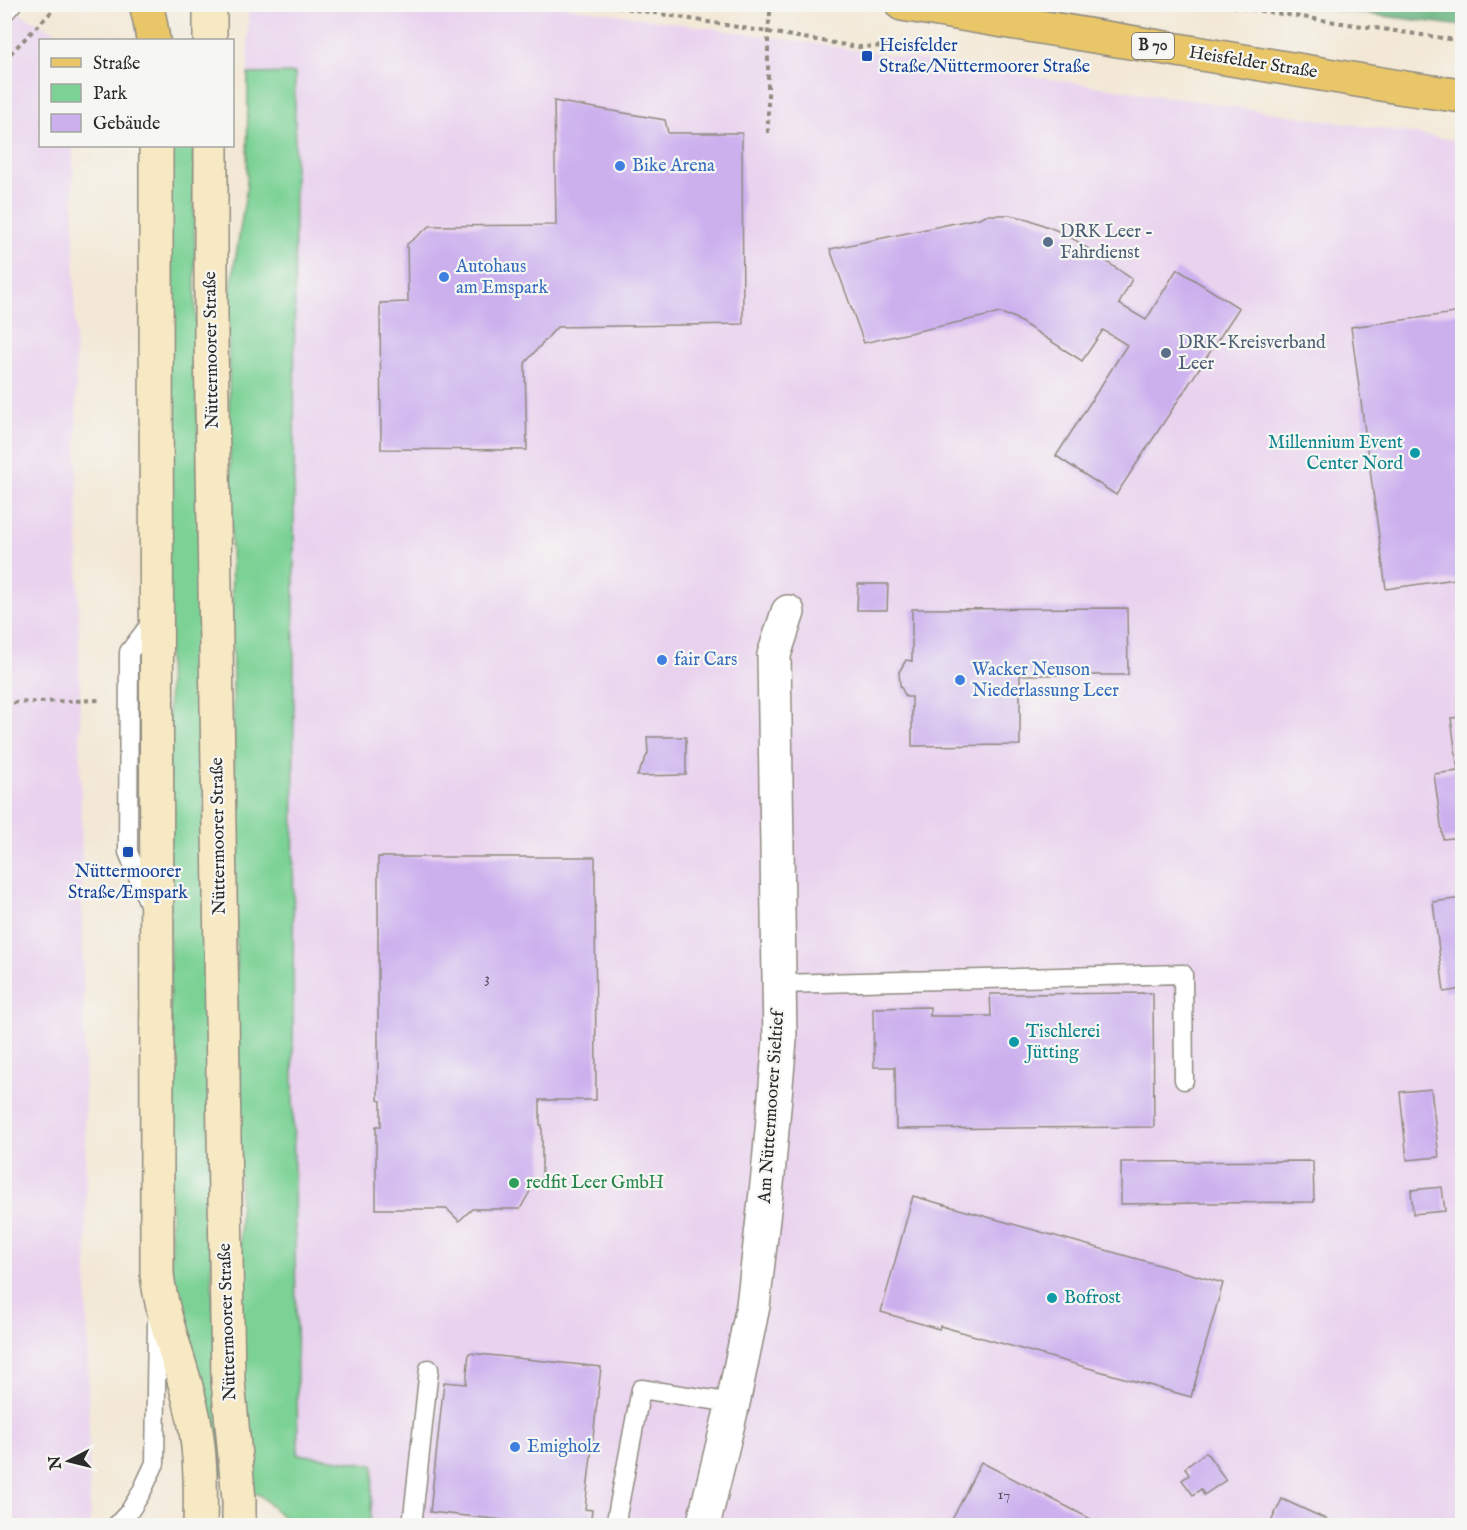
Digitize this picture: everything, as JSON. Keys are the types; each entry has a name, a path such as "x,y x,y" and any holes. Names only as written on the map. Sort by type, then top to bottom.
{"main road":[{"path":"146,4 155,39"},
{"name":"Heisfelder Straße","path":"902,4 1462,96"}],"street":[{"path":"155,39 157,4"},
{"path":"210,4 210,39"},
{"path":"156,147 157,1274 164,1314 195,1424 201,1480 200,1526"},
{"name":"Nüttermoorer Straße","path":"211,147 212,351 228,1381 239,1500 239,1526"},
{"name":"Am Nüttermoorer Sieltief","path":"703,1526 733,1403 753,1306 768,1175 780,1040 774,655 788,612"}],"lane":[{"path":"4,13 12,4"},
{"path":"779,984 1183,974 1184,1080"},
{"path":"116,1526 129,1512 156,1463 157,1274"},
{"path":"412,1526 429,1369"},
{"path":"615,1526 641,1389 733,1403"}],"path":[{"path":"4,60 59,4"},
{"path":"768,133 768,32 771,4"},
{"path":"1149,4 1188,4"},
{"path":"1215,4 1462,41"},
{"path":"4,703 112,699"}],"shaded area":[{"path":"248,5 557,5 1462,141 1462,1525 370,1525 374,1465 298,1454 293,1105 295,74 248,74"},
{"path":"4,6 71,39 39,39 39,147 73,147 90,1525 5,1525"}],"green space":[{"path":"1295,5 1462,5 1462,26"},
{"path":"295,73 293,1105 298,1454 374,1465 370,1525 291,1525 260,1495 248,1491 242,1382 228,306 247,186 248,74"},
{"path":"166,147 193,147 212,1284 224,1474 212,1474 171,1269"}],"building":[{"path":"554,101 665,120 668,133 742,133 743,324 557,327 525,363 527,450 381,449 380,303 408,302 407,244 430,226 556,225"},
{"name":"DRK-Kreisverband Leer","path":"986,215 1009,215 1028,219 1075,240 1132,279 1119,304 1146,320 1177,269 1239,308 1116,495 1056,456 1127,345 1103,330 1082,361 1013,317 1000,313 864,343 830,249"},
{"name":"Millennium Event Center Nord","path":"1462,312 1462,578 1386,589 1351,327"},
{"path":"858,584 888,584 887,610 857,610"},
{"name":"Wacker Neuson Niederlassung Leer","path":"1127,608 1128,675 1020,675 1020,745 912,746 912,697 906,697 900,685 899,672 906,660 912,661 912,609"},
{"path":"1462,717 1462,837 1443,839 1434,774 1458,771 1451,718"},
{"path":"647,737 686,737 686,775 637,776 648,753"},
{"path":"378,857 595,857 596,1100 540,1100 542,1186 533,1186 520,1209 472,1209 459,1221 447,1209 376,1209 376,1126 381,1126 381,1101 378,1100"},
{"path":"1462,898 1462,989 1444,992 1433,902"},
{"name":"Tischlerei Jütting","path":"1153,993 1154,1127 896,1129 895,1067 874,1067 873,1008 930,1007 930,1016 991,1016 990,994"},
{"path":"1431,1089 1439,1157 1407,1160 1400,1092"},
{"path":"1313,1161 1314,1202 1121,1204 1121,1162"},
{"path":"1442,1187 1445,1211 1413,1214 1411,1190"},
{"name":"Bofrost","path":"913,1196 1223,1283 1191,1397 940,1326 939,1329 881,1312"},
{"name":"Emigholz","path":"469,1353 601,1367 585,1509 592,1510 590,1526 557,1526 430,1512 444,1382 466,1384"},
{"path":"1206,1452 1226,1480 1204,1495 1201,1489 1193,1495 1182,1480 1189,1475 1185,1468"},
{"path":"981,1462 1104,1526 949,1526"},
{"path":"1282,1499 1341,1526 1269,1526"}],"place":[{"name":"Heisfelder Straße/Nüttermoorer Straße","path":"867,56"},
{"name":"Bike Arena","path":"620,166"},
{"name":"DRK Leer - Fahrdienst","path":"1048,242"},
{"name":"Autohaus am Emspark","path":"444,277"},
{"name":"DRK-Kreisverband Leer","path":"1166,353"},
{"name":"Millennium Event Center Nord","path":"1415,453"},
{"name":"fair Cars","path":"662,660"},
{"name":"Wacker Neuson Niederlassung Leer","path":"960,680"},
{"name":"Nüttermoorer Straße/Emspark","path":"128,852"},
{"name":"Tischlerei Jütting","path":"1014,1042"},
{"name":"redfit Leer GmbH","path":"514,1183"},
{"name":"Bofrost","path":"1052,1298"},
{"name":"Emigholz","path":"515,1447"}]}
